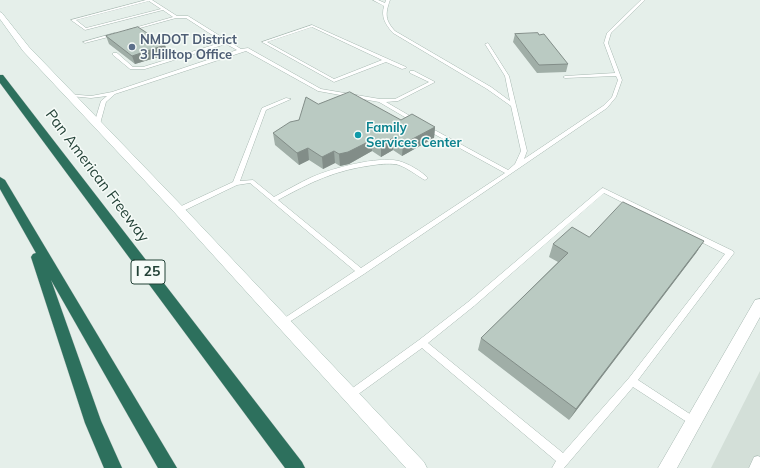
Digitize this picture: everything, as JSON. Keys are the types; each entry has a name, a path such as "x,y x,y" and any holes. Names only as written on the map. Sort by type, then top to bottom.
{"highway":[{"name":"Pan American Freeway","path":"0,76 296,468"},
{"path":"0,180 29,233 168,468"},
{"path":"29,233 93,423 113,468"}],"main road":[{"path":"0,14 26,49 179,210 418,468"},
{"path":"667,468 760,304"}],"lane":[{"path":"163,9 85,29 73,20 150,0 176,17"},
{"path":"375,0 387,2 383,17 387,26 394,32 489,88 514,106"},
{"path":"283,323 509,173 605,107 614,97 620,80 606,43 609,33 643,0"},
{"path":"85,42 176,17 187,17 241,51"},
{"path":"386,60 334,81 264,42 312,26 404,68"},
{"path":"115,54 132,68 143,68 227,42"},
{"path":"487,44 507,76 524,151 518,166"},
{"path":"70,95 91,97 113,93 162,73 246,49 320,90 380,101 396,100 433,82 412,72"},
{"path":"152,65 162,73"},
{"path":"565,77 618,74"},
{"path":"97,124 104,101 113,93"},
{"path":"236,184 264,108 288,99"},
{"path":"380,101 509,173"},
{"path":"273,200 320,176 369,164 389,161 408,167 424,178"},
{"path":"179,210 236,184 251,181 360,272"},
{"path":"350,395 422,343 471,304 603,190 730,253 632,380 557,468"},
{"path":"422,343 563,460"},
{"path":"632,380 694,421"},
{"path":"754,468 758,461 760,462"}],"shaded area":[{"path":"760,371 760,468 711,468"}],"building":[{"path":"138,27 165,45 132,56 106,36"},
{"path":"538,33 539,35 544,34 568,64 539,65 515,34"},
{"name":"Family Services Center","path":"350,92 401,120 412,114 435,127 403,144 393,138 381,145 372,140 348,152 339,154 334,151 322,157 308,148 297,153 273,133 290,122 299,120 306,97 318,104"},
{"path":"623,202 704,241 576,409 481,338 568,253 553,244 572,227 589,237"}],"place":[{"name":"NMDOT District 3 Hilltop Office","path":"132,47"},
{"name":"Family Services Center","path":"358,135"}]}
